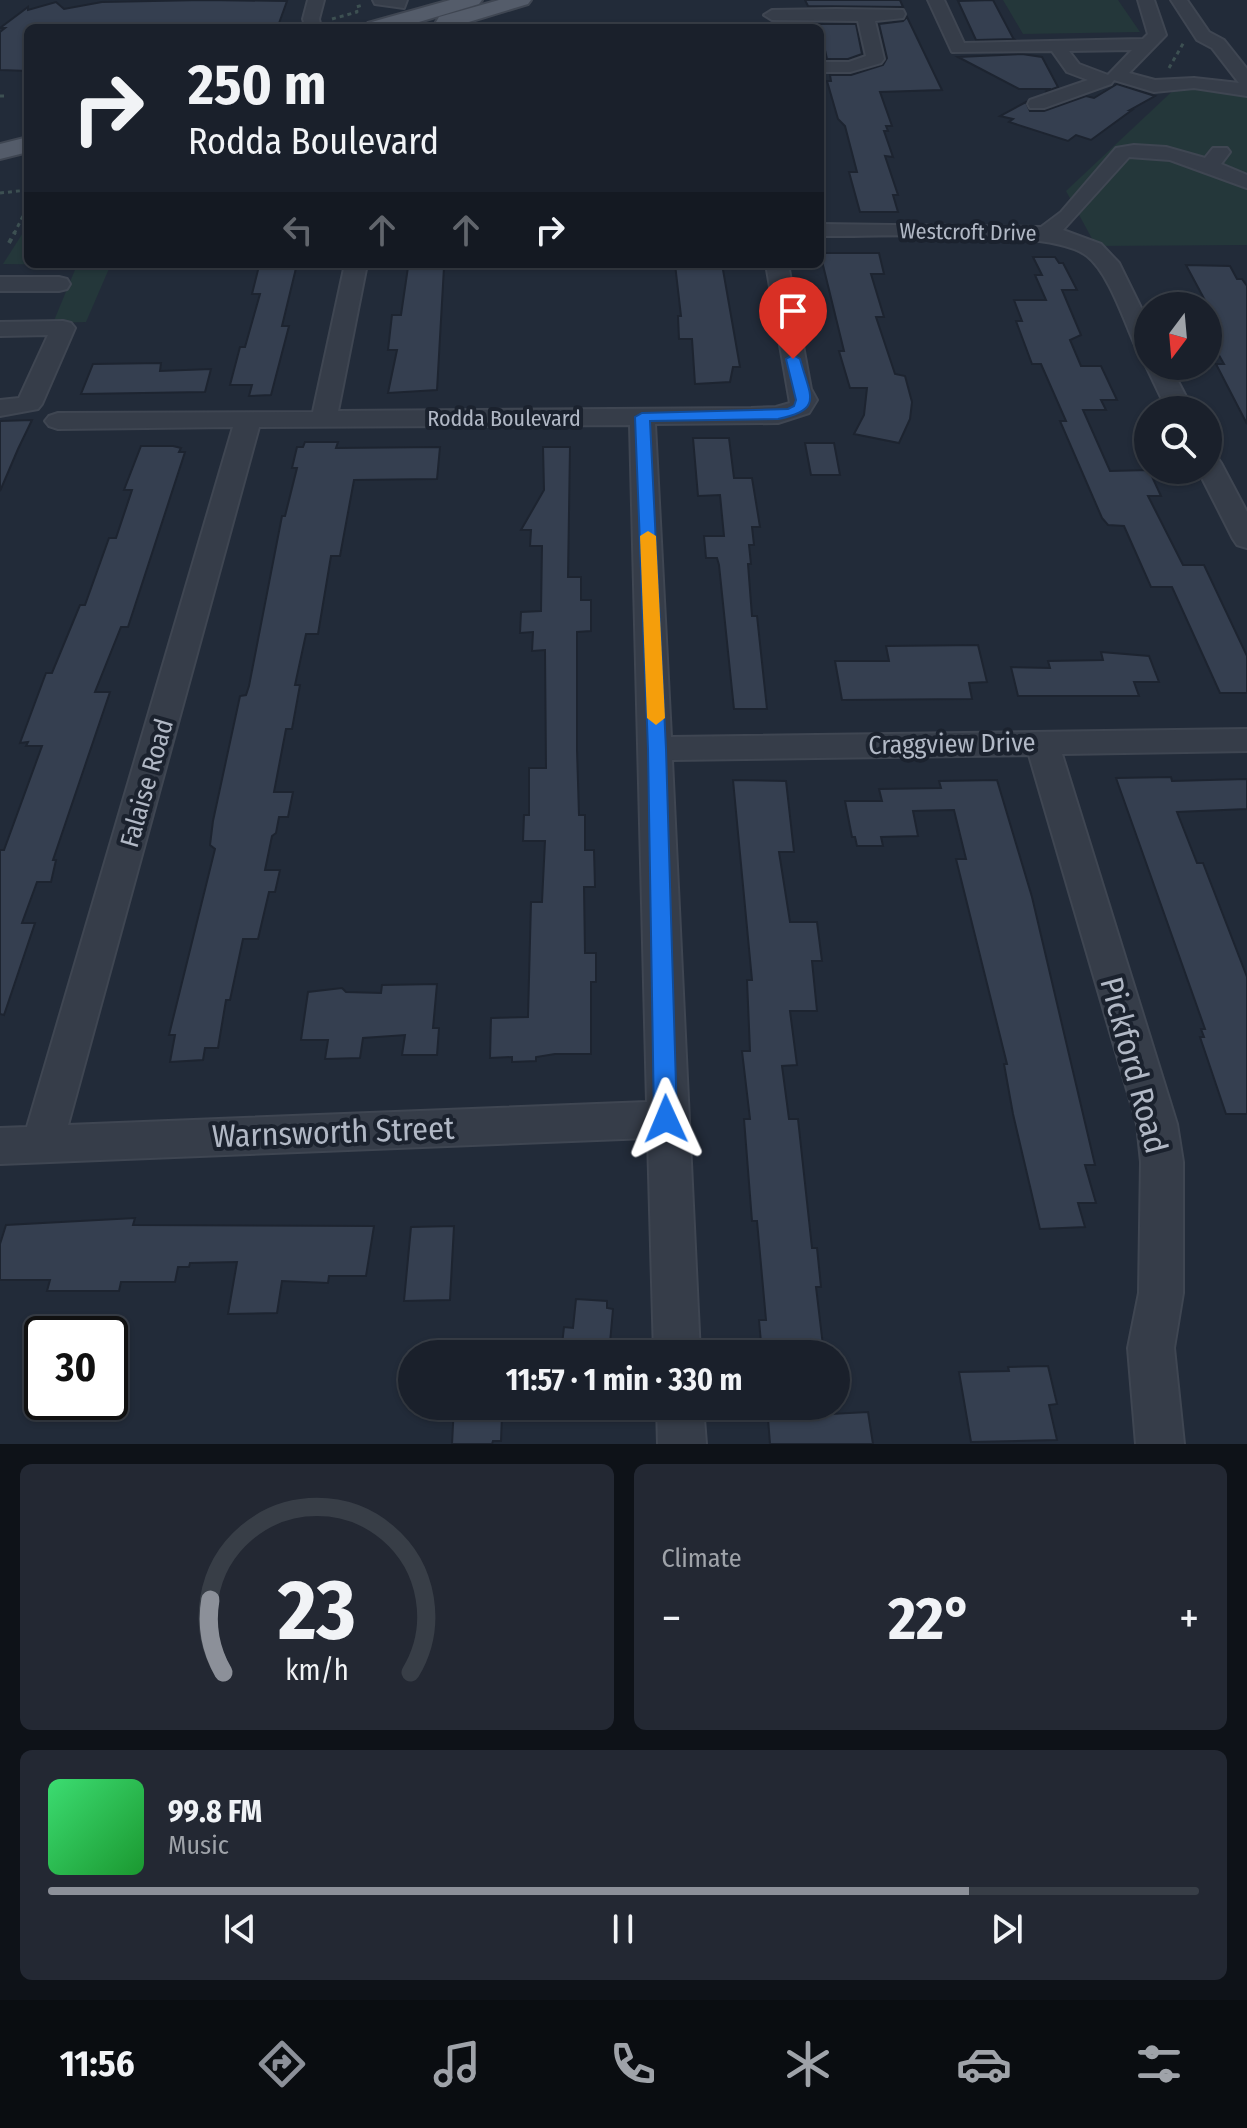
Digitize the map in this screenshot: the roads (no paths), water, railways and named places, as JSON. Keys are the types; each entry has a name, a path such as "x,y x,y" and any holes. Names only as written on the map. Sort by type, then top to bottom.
{"main road":[{"path":"390,24 472,0"},
{"path":"440,24 521,0"},
{"path":"0,136 24,129"},
{"path":"0,152 24,145"}],"street":[{"path":"316,0 311,19 317,23"},
{"path":"936,0 958,48 1030,47 1203,36 1218,44 1247,81"},
{"path":"1146,0 1165,38"},
{"path":"1179,0 1212,52 1194,83"},
{"path":"772,14 866,17 897,14"},
{"path":"824,67 850,67 875,59 866,17"},
{"path":"1037,104 1111,77 1165,38"},
{"path":"1056,45 1073,68 1135,83 1154,86 1194,83 1247,90"},
{"path":"1047,233 1068,216 1123,152 1151,150 1214,159 1247,182"},
{"name":"Westcroft Drive","path":"824,226 1047,233 1083,244 1108,263 1134,318"},
{"path":"324,419 355,268"},
{"name":"Rodda Boulevard","path":"58,421 778,415 800,408 804,400 799,389 778,268"},
{"path":"0,284 59,284"},
{"path":"5,323 44,311"},
{"path":"0,356 5,323"},
{"path":"0,408 29,404 63,328 5,323"},
{"path":"642,417 657,749 666,1119 676,1340"},
{"name":"Falaise Road","path":"42,1144 248,421"},
{"path":"1219,484 1247,539"},
{"name":"Craggview Drive","path":"657,749 1247,740"},
{"name":"Pickford Road","path":"1042,742 1157,1124 1162,1162 1161,1293 1151,1348 1160,1444"},
{"name":"Warnsworth Street","path":"0,1146 666,1119"},
{"path":"681,1420 682,1444"}]}
